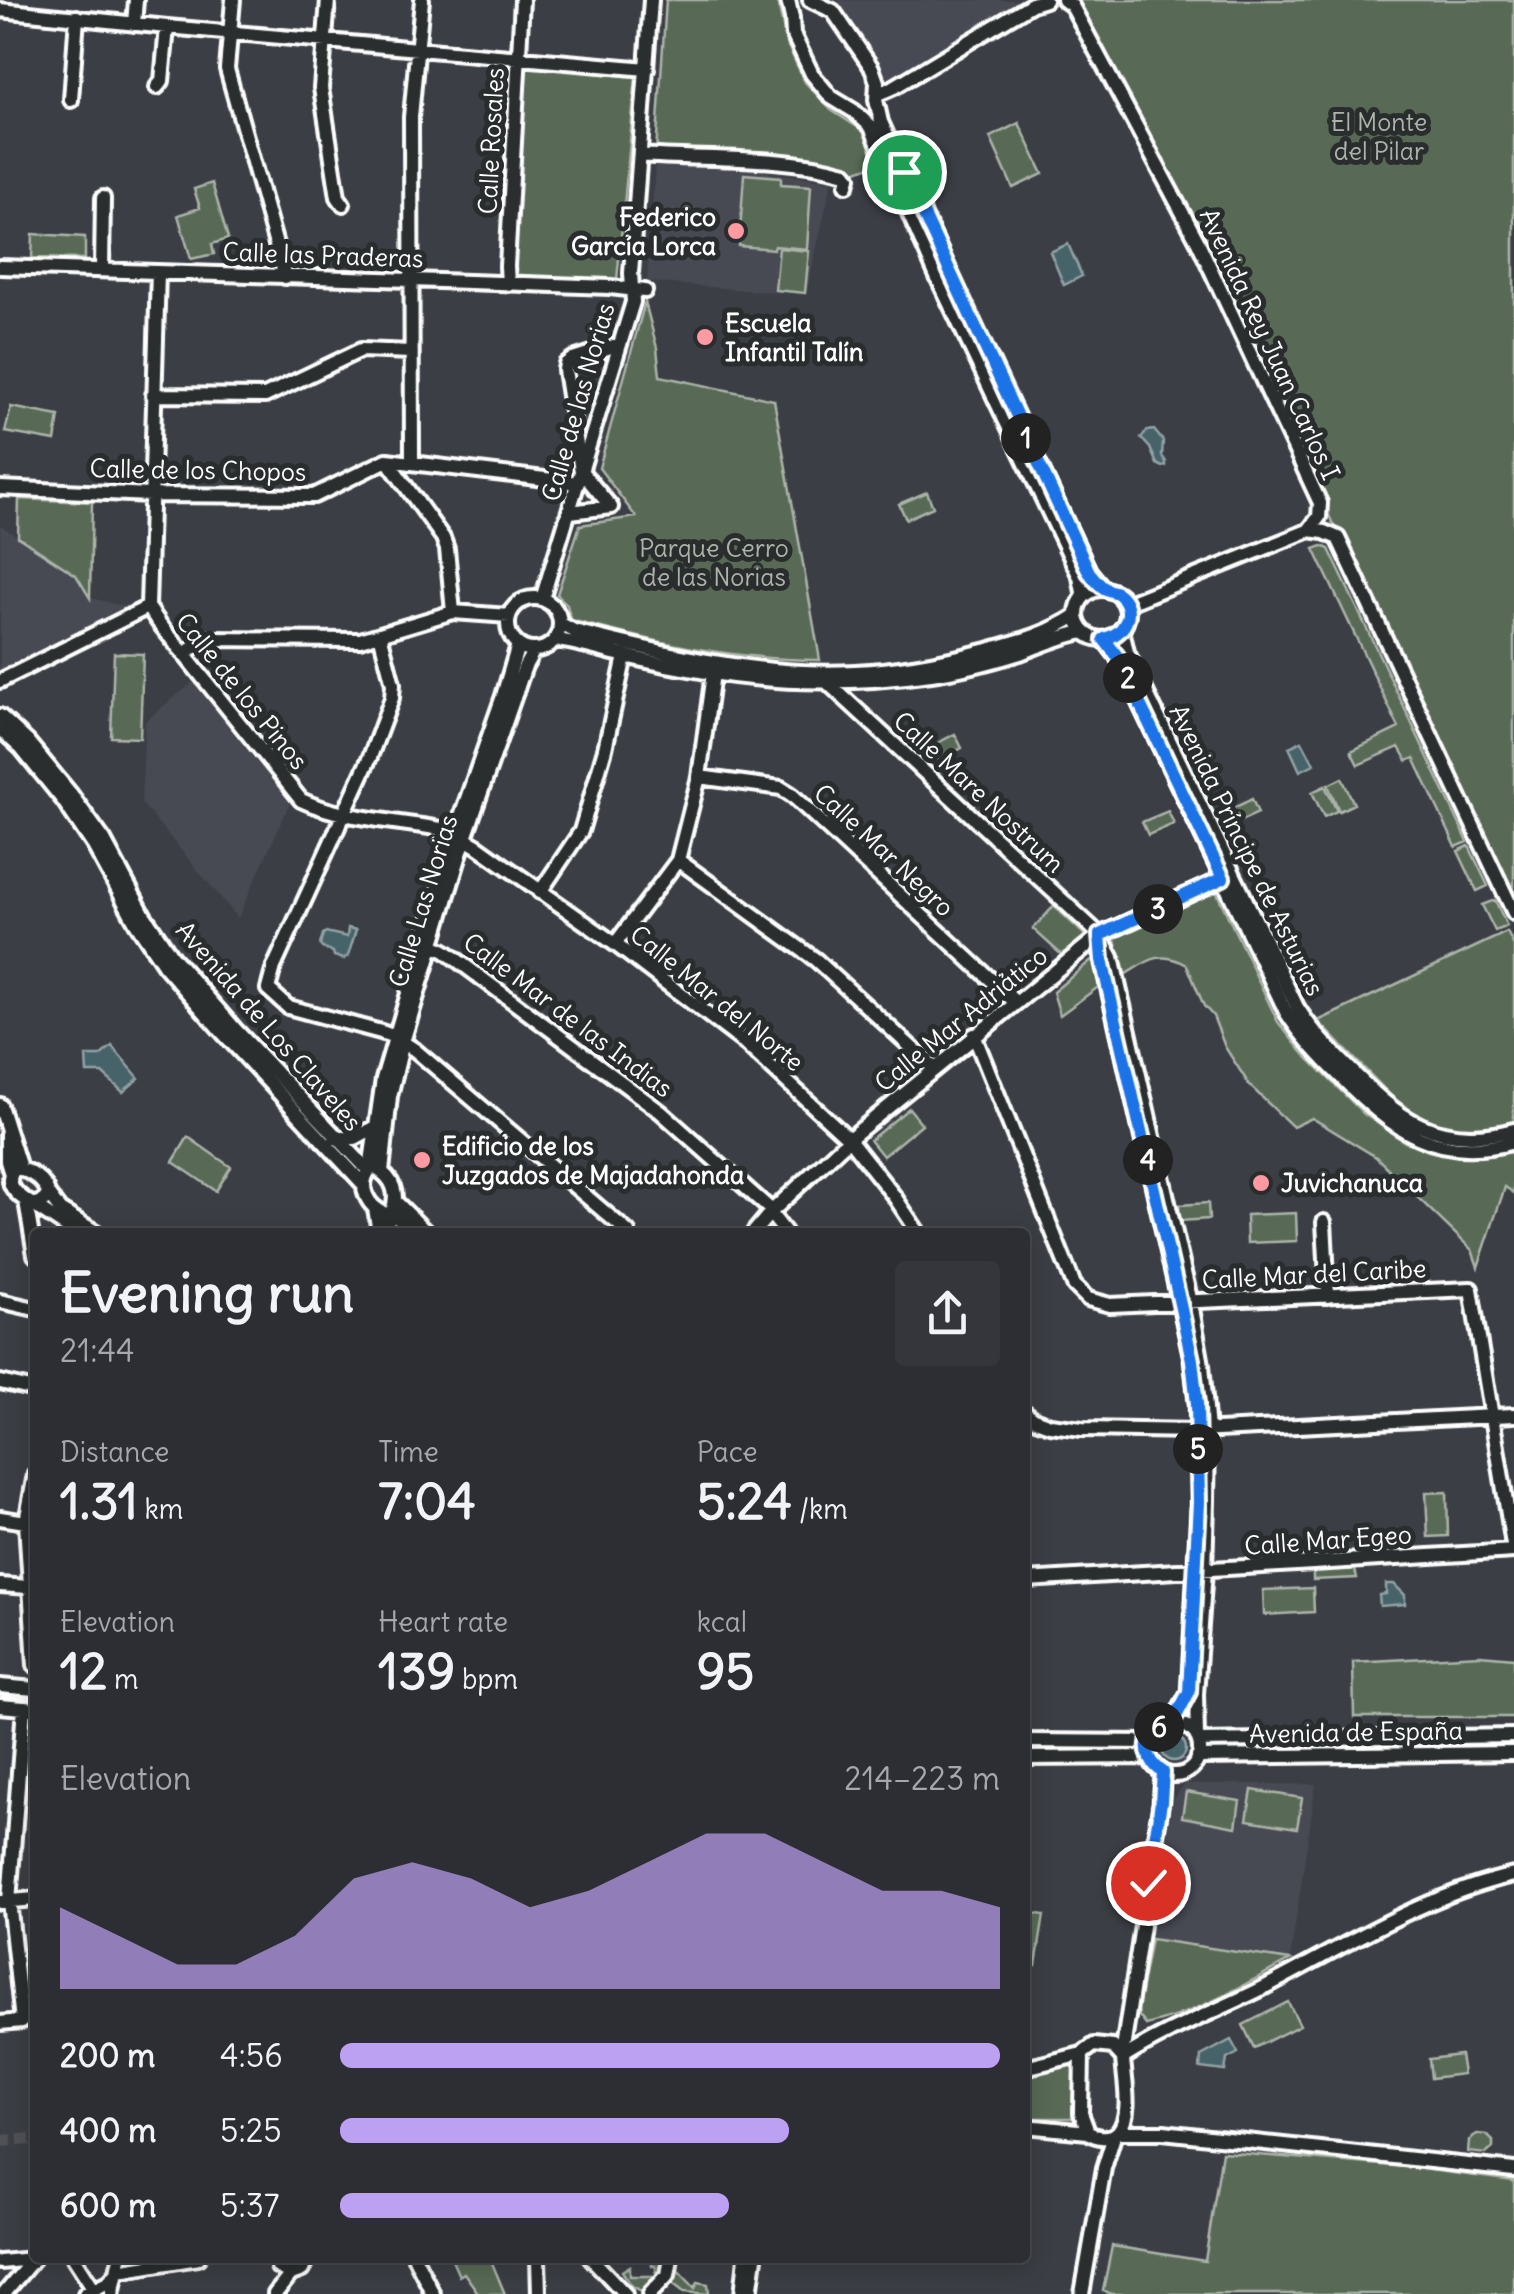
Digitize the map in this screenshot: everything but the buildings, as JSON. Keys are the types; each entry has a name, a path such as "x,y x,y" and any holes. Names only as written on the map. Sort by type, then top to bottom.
{"street":[{"path":"134,24 136,0"},
{"path":"233,0 227,69 285,277"},
{"path":"328,0 321,88 338,197 343,204"},
{"path":"412,462 412,117 422,0"},
{"name":"Calle Rosales","path":"508,284 522,0"},
{"name":"Calle de las Norias","path":"542,599 638,290 631,273 651,0"},
{"path":"788,0 793,34 812,74 831,97 854,111 871,128 1080,577 1084,597"},
{"name":"Avenida Rey Juan Carlos I","path":"1064,0 1081,22 1198,242 1320,502 1319,517 1309,530"},
{"path":"555,640 713,673 857,682 975,666 1064,635 1084,632 1104,639 1122,630 1127,618 1126,604 1117,593 1103,588 1089,572 990,363 881,122 872,68 833,11 814,1 797,10 792,18"},
{"path":"854,111 862,111 877,97 1038,1"},
{"path":"0,10 49,7 77,17 134,24 647,69"},
{"path":"71,100 77,17"},
{"path":"158,87 162,80 166,27"},
{"path":"640,155 823,168 846,173 848,185"},
{"path":"102,270 103,198"},
{"name":"Calle las Praderas","path":"0,267 638,290"},
{"name":"Calle de los Pinos","path":"158,272 148,607 300,800 315,807 460,835"},
{"path":"579,477 566,364 620,344"},
{"path":"153,395 265,396 362,350 410,352"},
{"path":"387,460 579,477 612,507 570,512"},
{"path":"387,460 443,538 453,612"},
{"name":"Calle de los Chopos","path":"0,488 150,495 314,496 387,460"},
{"path":"1126,604 1309,530 1338,538 1514,913"},
{"path":"560,624 695,659 765,668 857,672 934,663 1017,642 1061,626 1077,615 1089,592 1103,588"},
{"path":"526,598 542,599 556,608 560,624 555,640 542,649 518,645 509,632 513,608 526,598"},
{"path":"0,681 148,607"},
{"path":"184,654 206,639 360,640 453,612 509,616"},
{"path":"1077,615 1084,632"},
{"name":"Avenida Príncipe de Asturias","path":"1122,630 1127,652 1296,1007 1311,1030 1380,1100 1410,1121 1462,1136 1514,1130"},
{"path":"380,634 393,684 392,698 370,757 274,966 268,989 288,1008 399,1040 416,1050 623,1228"},
{"name":"Avenida Príncipe de Asturias","path":"1104,639 1117,656 1286,1012 1303,1038 1372,1108 1406,1132 1463,1148 1514,1142"},
{"path":"373,1170 383,1079 399,1040 518,645"},
{"name":"Calle Las Norias","path":"460,835 534,650"},
{"path":"540,892 581,832 625,656"},
{"path":"615,944 678,860 699,778 713,673"},
{"name":"Calle Mare Nostrum","path":"826,682 1100,935"},
{"name":"Avenida de Los Claveles","path":"0,716 70,792 104,840 144,916 172,957 335,1138 373,1170"},
{"name":"Avenida de Los Claveles","path":"0,729 64,800 164,965 364,1185 368,1201 387,1208"},
{"name":"Calle Mar Negro","path":"699,778 780,788 792,796 1016,1002"},
{"name":"Calle Mar del Norte","path":"460,835 615,944 746,1044 849,1139 915,1228"},
{"path":"678,860 816,960 935,1069"},
{"name":"Calle Mar Adriático","path":"757,1228 849,1139 1100,935 1223,878"},
{"path":"1100,935 1102,960 1186,1303 1203,1431 1200,1570 1190,1695 1198,1757 1184,1772 1163,1772 1152,1763 1149,1749 1158,1728 1173,1722 1190,1695"},
{"name":"Calle Mar de las Indias","path":"428,942 661,1112 771,1212 783,1228"},
{"name":"Calle Mar del Caribe","path":"974,1036 1074,1284 1088,1299 1110,1305 1471,1289 1492,1417"},
{"path":"364,1185 373,1170 399,1040"},
{"path":"0,1105 9,1191 68,1228"},
{"path":"335,1138 355,1138 375,1127"},
{"path":"373,1170 391,1181 380,1228"},
{"path":"7,1174 44,1184 60,1210 89,1228"},
{"path":"30,1203 41,1204 48,1194"},
{"path":"30,1203 32,1228"},
{"path":"387,1208 389,1228"},
{"path":"387,1208 408,1228"},
{"path":"387,1208 420,1228"},
{"path":"1324,1222 1328,1296"},
{"path":"0,1302 30,1308"},
{"path":"0,1382 30,1389"},
{"path":"1030,1416 1066,1427 1203,1431 1514,1415"},
{"path":"1492,1417 1514,1551"},
{"path":"30,1502 26,1522 30,1549"},
{"path":"0,1518 26,1522"},
{"name":"Calle Mar Egeo","path":"1030,1580 1514,1551"},
{"path":"30,1572 30,1600"},
{"path":"0,1585 29,1587"},
{"path":"0,1686 30,1689"},
{"path":"0,1706 30,1708 5,1902 22,2021 0,2023"},
{"path":"1173,1722 1187,1726 1198,1739"},
{"name":"Avenida de España","path":"1198,1739 1514,1736"},
{"path":"1030,1741 1149,1749"},
{"path":"1030,1758 1149,1749"},
{"name":"Avenida de España","path":"1198,1757 1514,1753"},
{"path":"1082,2294 1104,2168 1126,2115 1122,2057 1163,1772"},
{"path":"0,1816 16,1815"},
{"path":"1122,2057 1450,1893 1514,1876"},
{"path":"5,1902 30,1900"},
{"path":"1105,2044 1118,2033 1129,2006"},
{"path":"1128,2022 1152,2039"},
{"path":"1030,2067 1082,2054 1094,2045 1105,2044 1118,2050 1122,2057"},
{"path":"1082,2054 1082,2113 1104,2168"},
{"path":"1126,2115 1163,2132"},
{"path":"1030,2127 1091,2134 1163,2132 1383,2157 1511,2165"},
{"path":"1296,2146 1402,2152 1511,2165"},
{"path":"0,2262 30,2258"},
{"path":"4,2294 30,2263"},
{"path":"76,2263 89,2292 108,2282 119,2264"},
{"path":"277,2263 278,2268 291,2274"},
{"path":"275,2294 306,2263"},
{"path":"418,2263 434,2294"},
{"path":"538,2263 539,2294"},
{"path":"597,2263 625,2294"},
{"path":"650,2294 668,2275 670,2263"},
{"path":"742,2294 745,2263"},
{"path":"750,2294 754,2263"},
{"path":"112,2294 119,2264"}],"shaded area":[{"path":"838,0 1026,0 888,85"},
{"name":"Federico García Lorca","path":"655,165 761,171 832,181 806,295 647,282"},
{"path":"0,525 76,575 91,598 128,607 0,670"},
{"path":"193,682 290,803 238,918 141,803 145,721"},
{"path":"1185,1784 1316,1784 1290,1960 1151,1939 1172,1800"}],"green space":[{"path":"666,0 777,0 787,44 805,82 831,110 865,132 876,164 857,171 820,161 656,153"},
{"name":"El Monte del Pilar","path":"1074,0 1514,0 1514,905 1234,306"},
{"path":"523,66 636,77 617,280 514,276"},
{"path":"1019,123 1043,174 1013,188 990,137"},
{"path":"744,174 781,177 781,184 811,186 807,249 739,246"},
{"path":"212,183 228,239 212,244 214,254 191,259 178,215 200,208 194,189"},
{"path":"33,234 85,237 85,259 32,258"},
{"path":"779,248 809,251 805,293 775,290"},
{"name":"Parque Cerro de las Norias","path":"645,302 660,376 774,400 820,660 725,653 602,628 571,620 567,605 557,594 580,525 636,517 599,468"},
{"path":"11,407 59,416 55,441 5,432"},
{"path":"927,492 933,507 906,519 899,504"},
{"path":"19,499 92,502 90,598 76,575 18,537"},
{"path":"1314,549 1329,549 1468,842 1456,847 1414,758 1407,761 1399,747 1358,765 1351,751 1399,728"},
{"path":"114,653 143,654 140,738 111,737"},
{"path":"955,734 962,748 935,762 928,748"},
{"path":"1342,778 1354,804 1339,811 1328,785"},
{"path":"1325,786 1337,811 1324,817 1312,792"},
{"path":"1252,799 1258,813 1234,824 1227,811"},
{"path":"1168,811 1174,824 1148,835 1142,822"},
{"path":"1469,846 1488,886 1477,891 1458,851"},
{"path":"1216,891 1278,1022 1364,1114 1405,1142 1450,1154 1493,1155 1514,1151 1514,1193 1505,1187 1478,1267 1472,1250 1376,1157 1312,1118 1293,1127 1250,1086 1225,1047 1187,965 1161,957 1123,976 1115,940 1118,937"},
{"path":"1495,900 1507,926 1495,931 1482,905"},
{"path":"1054,906 1088,938 1064,957 1033,929"},
{"path":"1507,932 1514,946 1514,1122 1497,1127 1461,1127 1406,1111 1318,1021"},
{"path":"1094,958 1101,985 1060,1015 1053,992"},
{"path":"909,1108 922,1124 883,1156 870,1140"},
{"path":"188,1137 231,1167 216,1191 173,1162"},
{"path":"1208,1203 1209,1219 1180,1221 1179,1205"},
{"path":"1296,1213 1297,1241 1247,1243 1246,1215"},
{"path":"1447,1492 1448,1536 1428,1537 1426,1493"},
{"path":"1351,1566 1357,1578 1313,1580 1316,1568"},
{"path":"1313,1588 1314,1612 1264,1615 1263,1590"},
{"path":"1480,1655 1514,1658 1514,1717 1354,1717 1353,1662"},
{"path":"1252,1790 1302,1798 1297,1828 1247,1820"},
{"path":"1186,1792 1240,1801 1236,1827 1182,1817"},
{"path":"1030,1913 1044,1915 1036,1965 1030,1964"},
{"path":"1151,1939 1290,1960 1202,2006 1146,2025 1138,2009"},
{"path":"1288,2002 1300,2025 1254,2048 1243,2025"},
{"path":"1460,2055 1463,2074 1431,2078 1429,2059"},
{"path":"1068,2064 1074,2067 1076,2118 1030,2118 1030,2075"},
{"path":"1477,2134 1487,2135 1493,2141 1493,2148 1486,2154 1468,2152 1469,2141"},
{"path":"1222,2152 1407,2167 1514,2181 1514,2294 1103,2291 1112,2246 1205,2261"},
{"path":"453,2263 492,2263 505,2294 479,2294 464,2273 459,2276"},
{"path":"661,2263 659,2274 641,2291 631,2285 622,2271 630,2266 630,2276 656,2276 656,2266 652,2266"},
{"path":"675,2267 695,2288 698,2282 708,2284 709,2294 684,2292 671,2282"}],"water":[{"path":"1068,244 1082,276 1064,285 1050,252"},
{"path":"1154,430 1163,441 1163,467 1141,438"},
{"path":"1302,741 1314,764 1300,771 1289,747"},
{"path":"348,928 356,930 348,956 334,956 322,948 323,934 347,937"},
{"path":"112,1046 139,1078 123,1092 102,1073 87,1073 86,1056 100,1056"},
{"path":"1386,1584 1394,1584 1405,1595 1405,1604 1380,1606 1379,1595 1386,1594"},
{"path":"1174,1737 1183,1740 1183,1758 1174,1761 1165,1758 1162,1749 1165,1740"},
{"path":"1231,2040 1238,2053 1227,2059 1225,2071 1200,2068 1201,2056"}],"tunnel":[{"path":"0,2141 30,2139"}],"place":[{"name":"Federico García Lorca","path":"736,231"},
{"name":"Escuela Infantil Talín","path":"705,337"},
{"name":"Edificio de los Juzgados de Majadahonda","path":"422,1160"},
{"name":"Juvichanuca","path":"1261,1183"}],"route":[{"path":"904,172 1089,572 1126,604 1126,624 1114,636 1104,639 1117,656 1223,878 1100,935 1102,960 1192,1360 1197,1404 1199,1502 1189,1692 1173,1722 1158,1728 1149,1742 1149,1757 1163,1772 1148,1883"}]}
